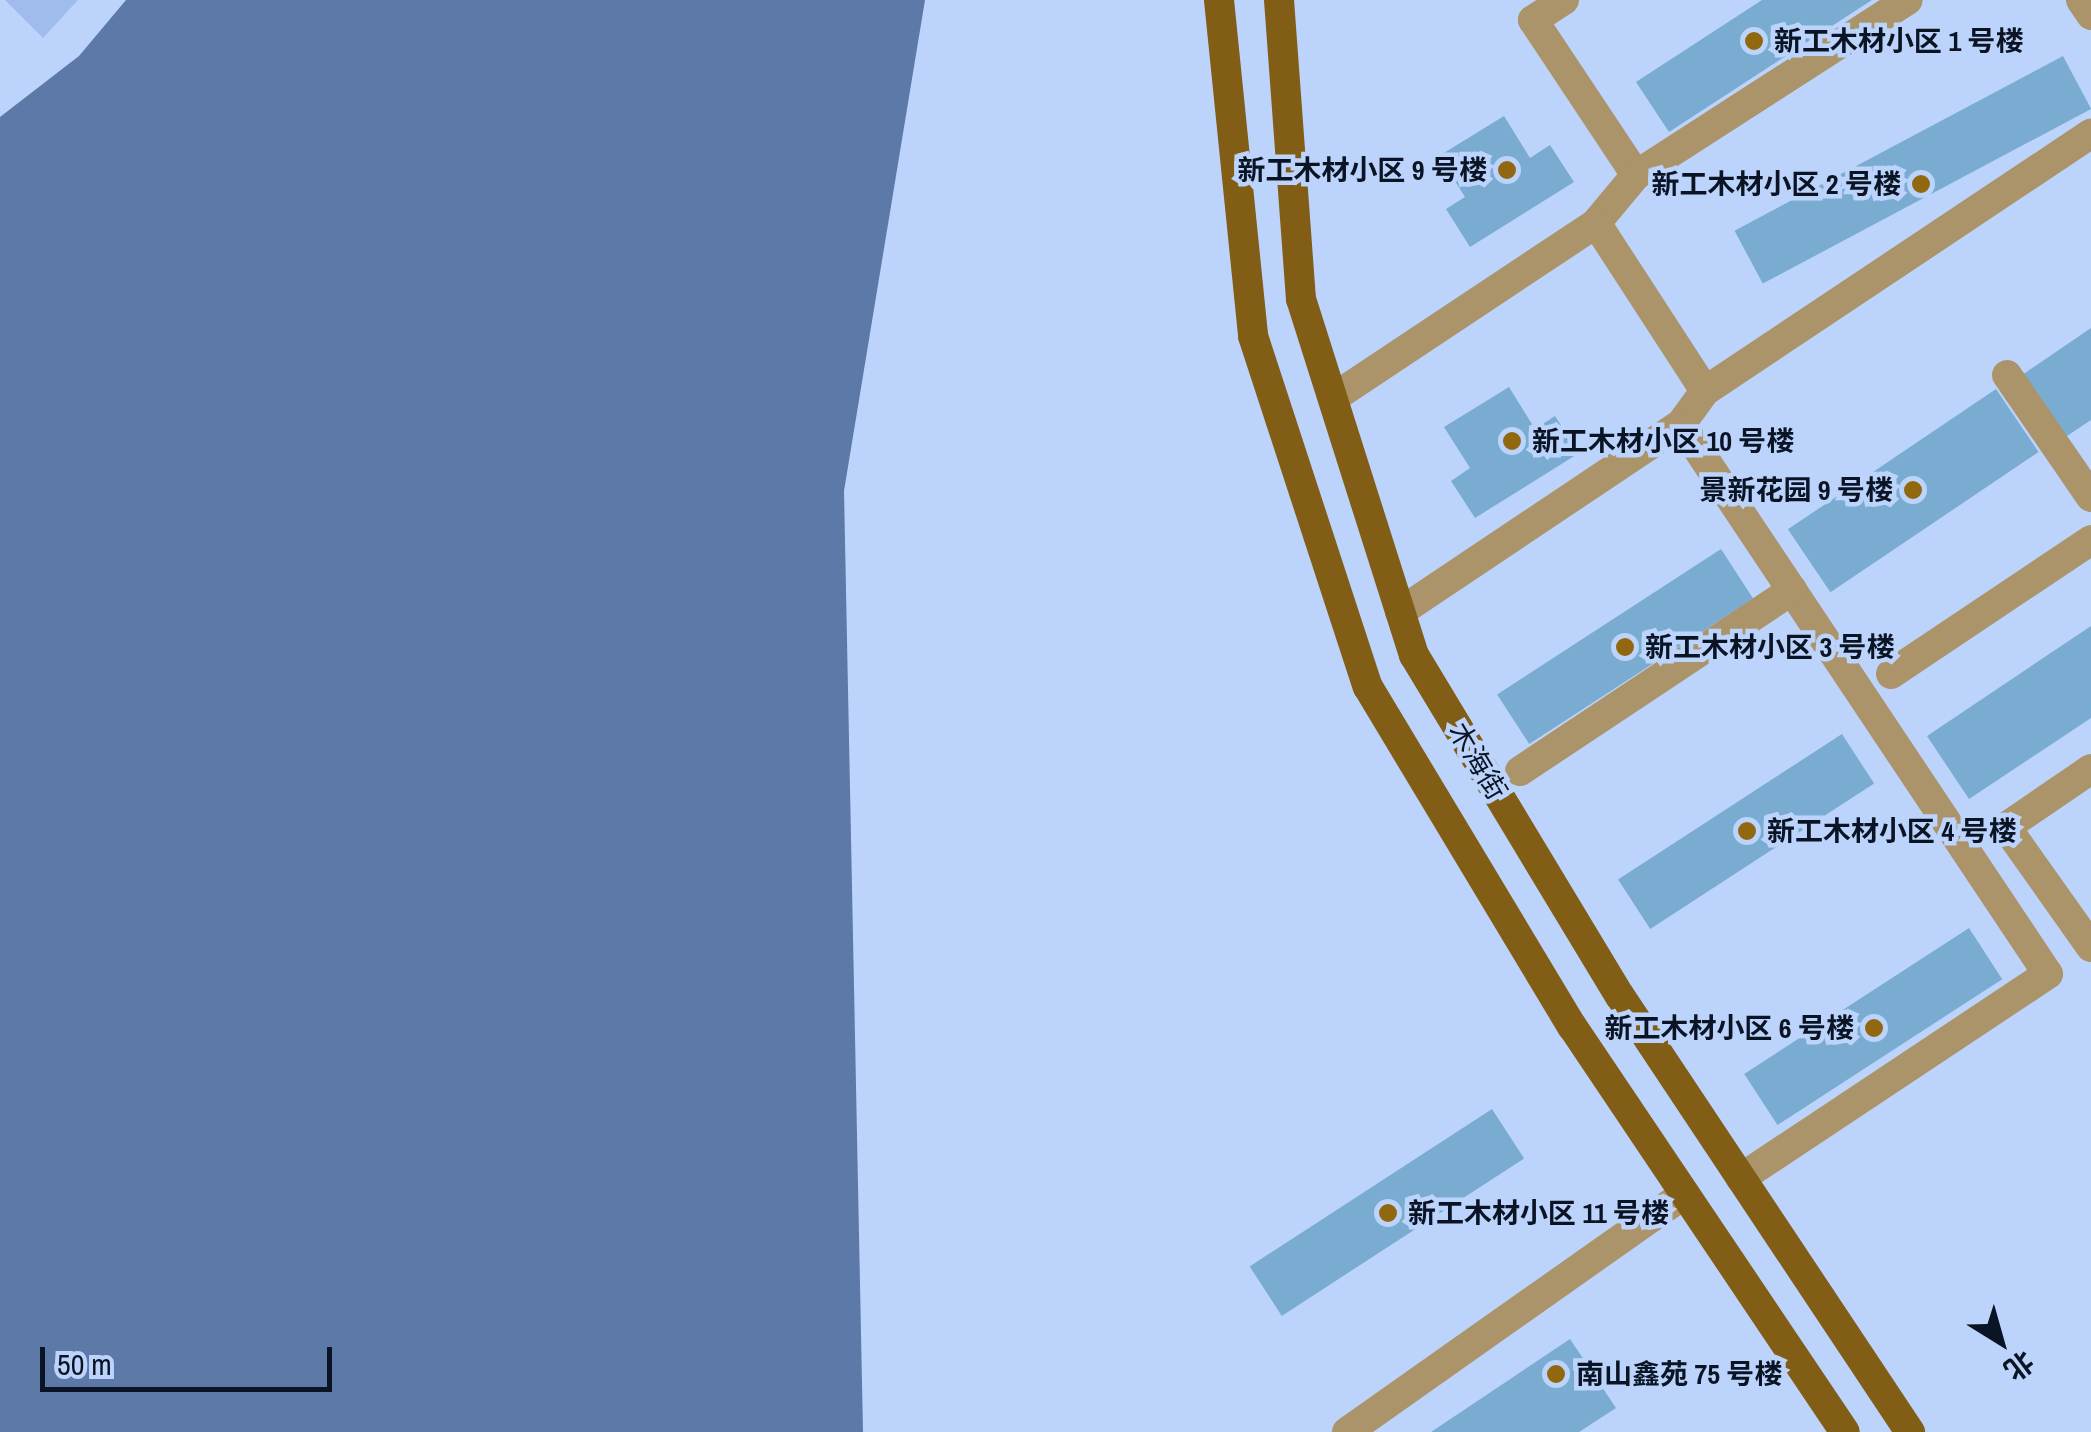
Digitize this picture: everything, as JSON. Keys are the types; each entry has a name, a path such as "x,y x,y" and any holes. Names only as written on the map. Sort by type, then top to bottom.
{"main road":[{"name":"木海街","path":"1219,0 1253,336 1368,688 1572,1026 1845,1432"},
{"name":"木海街","path":"1278,0 1301,298 1414,656 1620,996 1910,1432"}],"street":[{"path":"1564,0 1534,20 1636,175"},
{"path":"1333,398 1596,223 1636,175 1908,0"},
{"path":"2081,0 2091,16"},
{"path":"1400,612 1682,424 1705,390 2091,134"},
{"path":"1596,223 1705,390"},
{"path":"2007,375 2091,497"},
{"path":"1682,424 2048,974 1741,1178"},
{"path":"1891,674 2091,540"},
{"path":"1520,772 1792,590"},
{"path":"2091,769 2006,827 2091,947"},
{"path":"1348,1432 1685,1194"}],"shaded area":[{"path":"5,0 78,0 43,38"},
{"path":"126,0 925,0 844,491 863,1432 0,1432 0,117 79,56"}],"building":[{"name":"新工木材小区 1 号楼","path":"1762,0 1872,0 1669,132 1636,82"},
{"name":"新工木材小区 2 号楼","path":"2063,56 2091,109 1763,284 1735,231"},
{"name":"新工木材小区 9 号楼","path":"1504,116 1530,158 1550,145 1574,182 1470,247 1446,209 1465,197 1439,156"},
{"path":"2091,328 2091,420 2064,438 2022,375"},
{"name":"新工木材小区 10 号楼","path":"1509,387 1535,429 1555,416 1579,453 1475,518 1451,481 1470,468 1444,427"},
{"name":"景新花园 9 号楼","path":"1996,389 2038,452 1830,592 1788,529"},
{"name":"新工木材小区 3 号楼","path":"1721,549 1753,598 1529,744 1497,694"},
{"path":"2091,626 2091,718 1969,799 1927,736"},
{"name":"新工木材小区 4 号楼","path":"1842,734 1874,783 1650,929 1618,879"},
{"name":"新工木材小区 6 号楼","path":"1969,928 2002,979 1777,1125 1744,1074"},
{"name":"新工木材小区 11 号楼","path":"1492,1109 1524,1158 1282,1316 1250,1266"},
{"name":"南山鑫苑 75 号楼","path":"1570,1339 1616,1408 1579,1432 1431,1432"}],"place":[{"name":"新工木材小区 1 号楼","path":"1754,41"},
{"name":"新工木材小区 9 号楼","path":"1507,170"},
{"name":"新工木材小区 2 号楼","path":"1921,184"},
{"name":"新工木材小区 10 号楼","path":"1512,441"},
{"name":"景新花园 9 号楼","path":"1913,490"},
{"name":"新工木材小区 3 号楼","path":"1625,647"},
{"name":"新工木材小区 4 号楼","path":"1747,831"},
{"name":"新工木材小区 6 号楼","path":"1874,1028"},
{"name":"新工木材小区 11 号楼","path":"1388,1213"},
{"name":"南山鑫苑 75 号楼","path":"1556,1374"}]}
